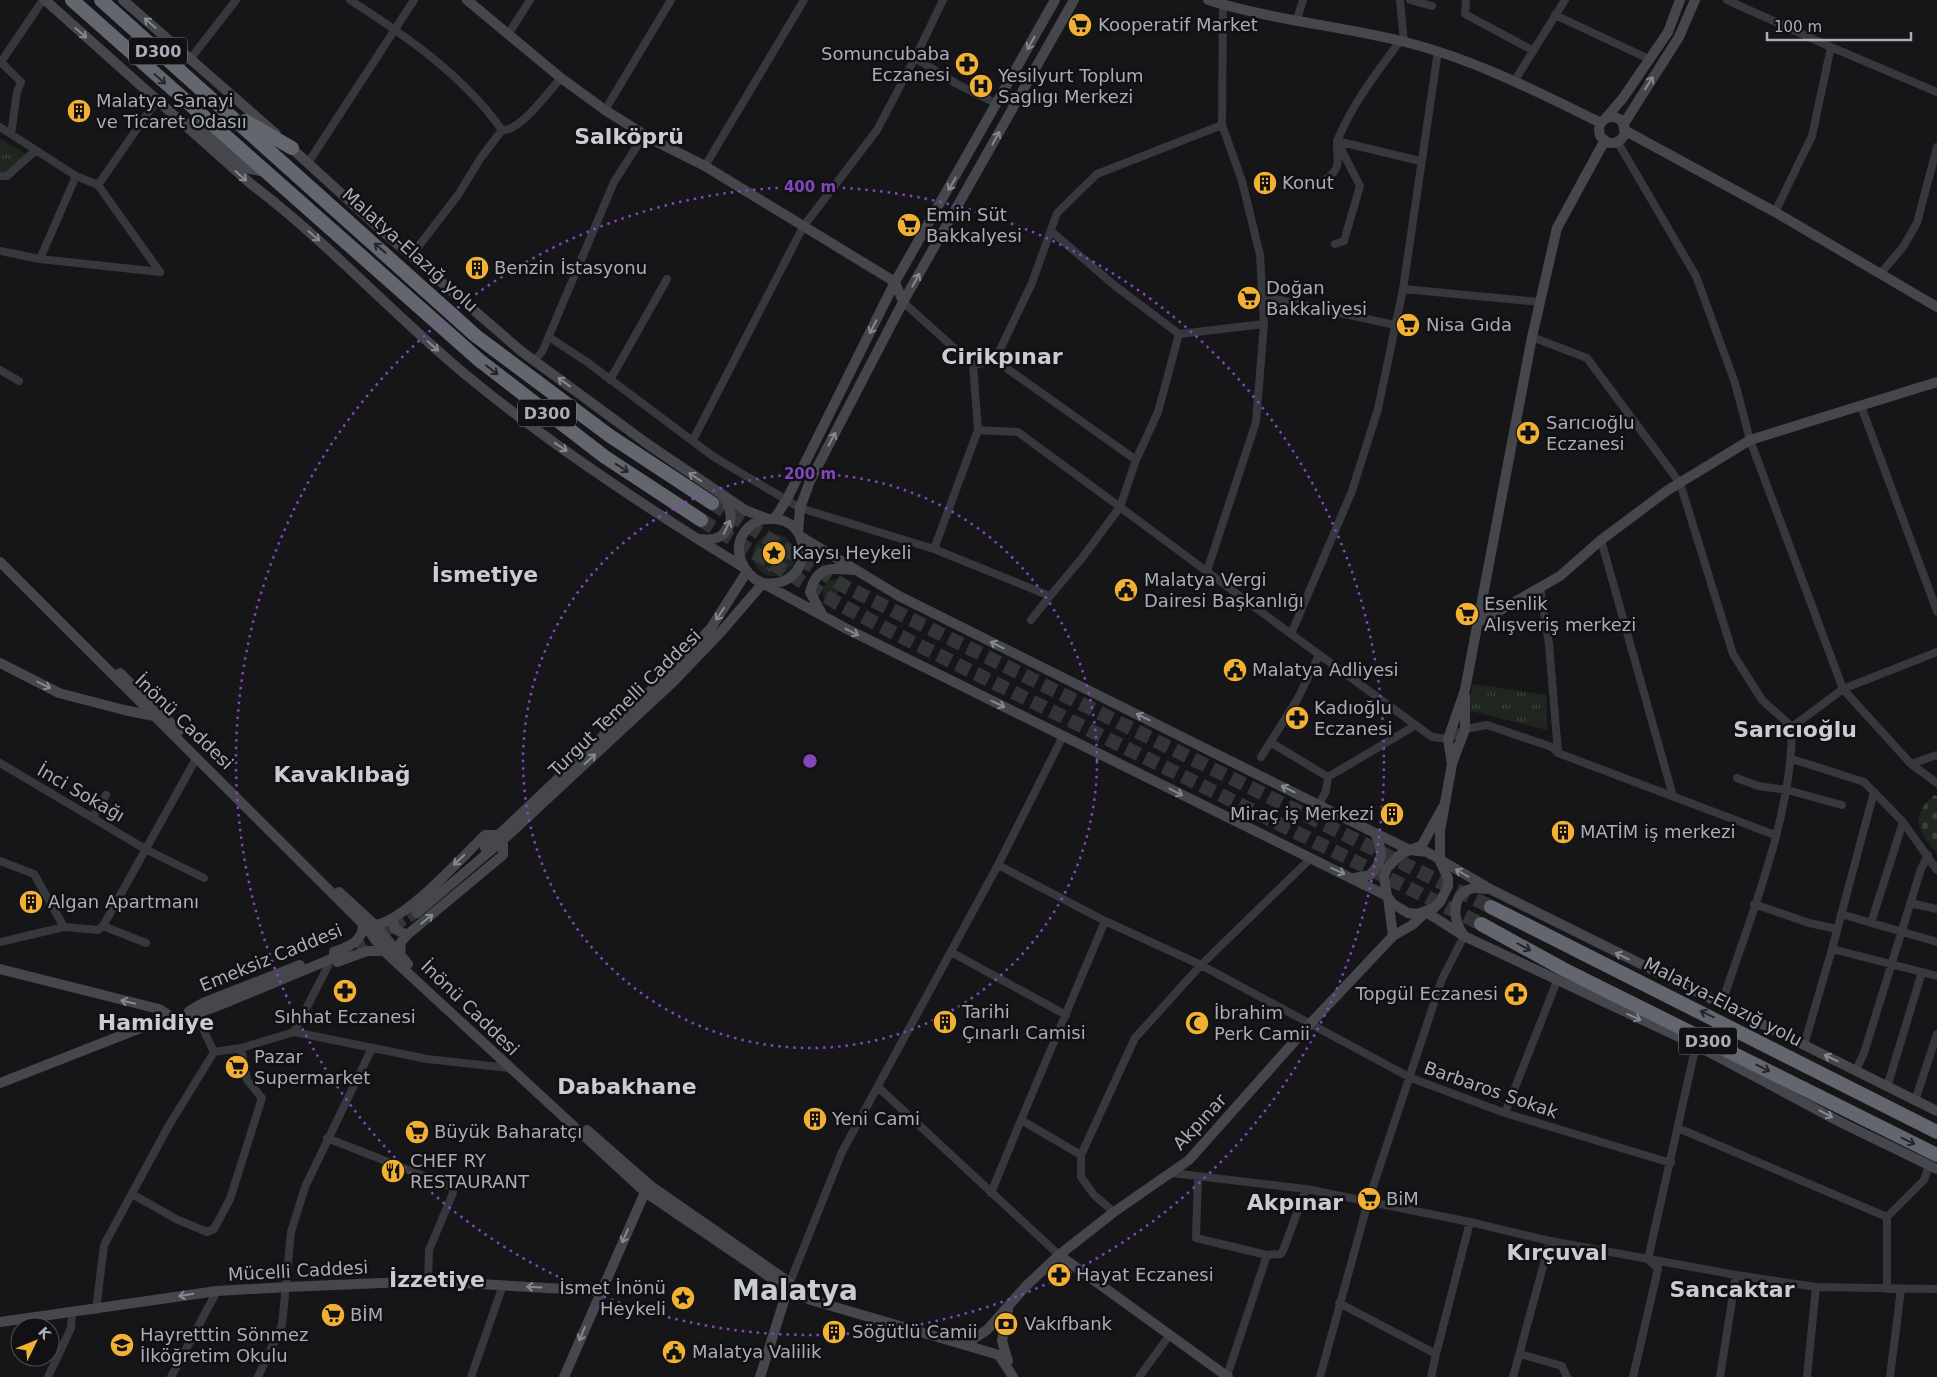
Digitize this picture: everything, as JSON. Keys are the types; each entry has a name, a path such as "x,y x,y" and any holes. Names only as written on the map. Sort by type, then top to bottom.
{"highway":[{"name":"D300","path":"72,0 479,360 605,457 701,520"},
{"name":"Malatya-Elazığ yolu","path":"101,0 476,336 610,436 717,499"},
{"path":"214,103 292,148"},
{"name":"Malatya-Elazığ yolu","path":"1491,907 1937,1132"},
{"name":"D300","path":"1481,924 1934,1163"}],"main road":[{"path":"44,0 345,264 464,374 507,408 697,539 763,583 823,616 1388,896"},
{"path":"124,0 411,256 535,361 730,507 730,521 727,531 719,538 712,540 697,539"},
{"path":"467,0 561,78 605,110 644,135 705,166 895,282 903,302"},
{"path":"745,570 738,554 739,543 744,532 754,523 771,519 787,499 895,282 1054,0"},
{"path":"763,583 782,582 795,573 804,554 799,534 800,508 810,481 903,302 1074,0"},
{"path":"1210,0 1296,22 1402,41 1438,51 1514,80 1603,121 1616,118 1624,128 1775,212 1937,307"},
{"path":"1680,0 1668,32 1623,98 1603,121 1599,131 1605,140 1617,142 1621,138 1624,128 1679,37 1694,0"},
{"path":"183,123 198,126 246,168 265,172"},
{"path":"1452,764 1448,739 1465,690 1532,337 1557,228 1605,140"},
{"path":"1478,623 1560,576 1601,540 1680,483 1750,440 1937,382"},
{"path":"717,499 792,525 799,534 899,596 1410,850 1427,852 1492,890 1722,1003 1937,1112"},
{"name":"İnönü Caddesi","path":"0,554 327,882 375,925 400,956 534,1084 648,1189"},
{"name":"İnönü Caddesi","path":"0,562 152,716 197,757 363,924 384,951 509,1068 648,1189 811,1300 1002,1355"},
{"path":"823,616 810,592 817,575 827,569 856,570"},
{"name":"Turgut Temelli Caddesi","path":"745,570 711,628 670,672 501,838 417,913 501,838 673,682 763,583"},
{"path":"0,663 59,693 124,710 165,718"},
{"path":"1443,807 1422,845 1393,860 1387,868 1384,887 1388,896 1393,904 1408,913 1426,912 1440,902 1448,886 1448,878 1440,861 1443,807 1452,764 1465,730 1465,690"},
{"path":"1355,878 1370,875 1381,860 1382,850 1375,833"},
{"name":"Turgut Temelli Caddesi","path":"375,925 393,920 423,895 485,835 501,838"},
{"name":"Turgut Temelli Caddesi","path":"407,935 503,855 501,838"},
{"path":"1464,936 1454,916 1455,904 1460,895 1469,889 1478,887 1492,890"},
{"path":"1388,896 1393,936"},
{"path":"1426,912 1464,936 1696,1046 1840,1122 1934,1163"},
{"name":"Akpınar","path":"970,1341 987,1330 1026,1286 1059,1255 1114,1212 1189,1160 1309,1025 1393,936 1412,925 1426,912"},
{"path":"393,920 395,929 407,935 400,942 400,956"},
{"name":"Emeksiz Caddesi","path":"0,1083 143,1027 178,1017 215,1011 328,966 346,953 360,937 363,924"},
{"name":"Emeksiz Caddesi","path":"178,1017 203,1003 346,953 384,951"},
{"name":"Emeksiz Caddesi","path":"196,1014 346,953"},
{"path":"0,969 159,1009 178,1017"},
{"path":"564,1377 600,1290 648,1189"},
{"path":"1059,1255 1169,1336 1228,1376"},
{"name":"Mücelli Caddesi","path":"0,1322 96,1310 217,1291 287,1287 428,1281 600,1290"},
{"path":"791,1287 989,1346 1002,1355 1017,1377"},
{"path":"760,1377 791,1287"},
{"path":"766,1377 791,1287"},
{"name":"Akpınar","path":"1002,1355 1002,1333 1009,1306"},
{"path":"1002,1355 1013,1377"}],"street":[{"path":"11,134 17,92 21,82 0,62 44,0"},
{"path":"191,58 236,0"},
{"path":"350,0 395,29 464,87 486,108 502,130"},
{"path":"308,163 414,0"},
{"path":"509,33 530,0"},
{"path":"605,110 670,0"},
{"path":"705,166 804,0"},
{"path":"693,440 803,227 877,130 943,0"},
{"path":"1296,22 1303,0"},
{"path":"1295,183 1322,182 1334,172 1338,162 1337,141 1367,86 1402,41 1400,0"},
{"path":"1410,0 1432,6"},
{"path":"1466,0 1465,14 1532,50"},
{"path":"1514,80 1565,0"},
{"path":"1727,0 1937,92"},
{"path":"1207,571 1256,422 1264,324 1260,255 1242,181 1222,126 1223,2"},
{"path":"1555,15 1649,59"},
{"path":"1775,212 1812,136 1831,47"},
{"path":"1291,634 1352,491 1378,409 1403,289 1420,161 1438,51"},
{"path":"915,58 957,84 997,104"},
{"path":"502,130 510,130 519,125 561,78"},
{"path":"98,185 157,100"},
{"path":"995,360 1032,282 1057,213 1098,174 1222,126"},
{"path":"0,127 76,176 98,185 160,272 40,259 0,251"},
{"path":"411,256 458,195 480,158 502,130"},
{"path":"535,361 549,337 614,182 644,135"},
{"path":"1337,141 1420,161"},
{"path":"1336,244 1344,241 1360,186 1337,141"},
{"path":"1617,142 1696,276 1735,383 1750,440 1843,688 1910,764 1937,783"},
{"path":"1881,273 1903,247 1917,224 1937,147"},
{"path":"0,176 6,176 35,151"},
{"path":"40,259 76,176"},
{"path":"1050,231 1179,334 1264,324"},
{"path":"610,380 667,279"},
{"path":"1403,289 1539,302"},
{"path":"1262,296 1395,325"},
{"path":"903,302 973,365 978,430 934,549"},
{"path":"1031,620 1082,558 1120,507 1136,460 1158,412 1179,334"},
{"path":"549,337 714,457 800,508 934,549 1050,596"},
{"path":"1532,337 1587,358 1680,483 1733,654 1762,700 1792,727 1792,758 1787,790 1754,904 1722,1003"},
{"path":"973,365 995,360 1136,460"},
{"path":"0,370 19,381"},
{"path":"1861,406 1937,611"},
{"path":"978,430 1018,432 1432,737 1448,739 1465,730 1487,725 1552,747 1558,753 1775,835"},
{"path":"1601,540 1673,796"},
{"path":"1540,588 1549,644 1558,753"},
{"path":"1792,727 1843,688 1937,652"},
{"path":"1261,757 1297,700 1320,655"},
{"path":"1328,777 1416,725"},
{"path":"791,1287 842,1152 998,865 1064,736"},
{"path":"1270,742 1328,777"},
{"path":"1910,764 1937,755"},
{"path":"0,942 64,927 98,930 103,926 147,850 197,757"},
{"path":"1792,758 1864,782 1903,822 1937,870"},
{"name":"İnci Sokağı","path":"0,763 147,850 204,878"},
{"path":"1319,804 1326,791 1328,777"},
{"path":"1737,778 1758,786 1787,790 1842,805"},
{"path":"1804,1045 1874,792"},
{"path":"93,817 106,795"},
{"path":"1871,923 1903,822"},
{"path":"1856,1070 1864,1053 1910,903 1928,855"},
{"path":"1114,1212 1094,1195 1081,1177 1082,1155 1135,1038 1201,965 1310,859"},
{"path":"0,861 34,874 64,927"},
{"name":"Barbaros Sokak","path":"998,865 1106,921 1201,965 1309,1025 1411,1078 1505,1113 1671,1163"},
{"path":"1910,903 1937,909"},
{"path":"1754,904 1809,923 1837,929"},
{"path":"1841,914 1937,942"},
{"path":"991,1193 1106,921"},
{"path":"103,926 146,943"},
{"path":"1320,1377 1338,1303 1368,1202 1411,1078 1442,979 1464,936"},
{"path":"1832,949 1937,976"},
{"path":"951,952 1066,1015"},
{"path":"294,1032 328,966"},
{"path":"1887,1087 1922,972"},
{"path":"1505,1113 1557,981"},
{"path":"196,1014 214,1052"},
{"path":"214,1052 241,1048 294,1032 427,1059 509,1068"},
{"path":"1916,1101 1937,1034"},
{"path":"1648,1259 1696,1046"},
{"path":"132,1194 176,1219 207,1232 214,1229 230,1199 262,1098 247,1080 241,1048"},
{"path":"258,1377 282,1325 291,1232 305,1187 372,1048"},
{"path":"96,1310 104,1245 168,1127 214,1052"},
{"path":"878,1087 1059,1255"},
{"path":"1021,1120 1082,1155"},
{"path":"1678,1128 1887,1217"},
{"path":"327,1138 452,1187 453,1193 429,1250 428,1281"},
{"path":"1887,1289 1887,1217 1924,1180 1934,1163"},
{"path":"1172,1173 1306,1189 1470,1222 1550,1241 1736,1275 1816,1287 1937,1289"},
{"path":"1198,1177 1196,1238 1267,1255 1281,1254 1306,1189"},
{"path":"1431,1377 1470,1222"},
{"path":"1513,1377 1550,1241"},
{"path":"1228,1376 1267,1255"},
{"path":"1633,1377 1658,1269 1648,1259"},
{"path":"1720,1377 1736,1275"},
{"path":"471,1377 503,1285"},
{"path":"1807,1377 1816,1287"},
{"path":"1887,1289 1901,1289 1890,1377"},
{"path":"170,1377 217,1291"},
{"path":"1338,1303 1436,1354"},
{"path":"48,1377 71,1328 72,1313"},
{"path":"1139,1377 1169,1336"},
{"path":"1520,1354 1562,1366 1568,1377"}],"green space":[{"path":"0,138 29,156 8,177 0,172"},
{"path":"774,534 789,540 795,555 789,570 774,576 759,570 753,555 759,540"},
{"path":"835,579 844,581 831,606 824,599 823,591 827,583"},
{"path":"1473,684 1547,695 1547,730 1467,710"},
{"path":"1934,795 1937,796 1937,853 1925,838 1919,824 1922,810"}],"tunnel":[{"path":"712,503 844,586 1491,907"},
{"path":"701,520 837,603 896,634 1481,924"},
{"path":"343,954 356,949 417,913"}],"place":[{"name":"Kooperatif Market","path":"1080,25"},
{"name":"Somuncubaba Eczanesi","path":"967,64"},
{"name":"Yesilyurt Toplum Saglıgı Merkezi","path":"981,86"},
{"name":"Malatya Sanayi ve Ticaret Odasıı","path":"79,111"},
{"name":"Konut","path":"1265,183"},
{"name":"Emin Süt Bakkalyesi","path":"909,225"},
{"name":"Benzin İstasyonu","path":"477,268"},
{"name":"Doğan Bakkaliyesi","path":"1249,298"},
{"name":"Nisa Gıda","path":"1408,325"},
{"name":"Sarıcıoğlu Eczanesi","path":"1528,433"},
{"name":"Kaysı Heykeli","path":"774,553"},
{"name":"Malatya Vergi Dairesi Başkanlığı","path":"1126,590"},
{"name":"Esenlik Alışveriş merkezi","path":"1467,614"},
{"name":"Malatya Adliyesi","path":"1235,670"},
{"name":"Kadıoğlu Eczanesi","path":"1297,718"},
{"name":"Miraç iş Merkezi","path":"1392,814"},
{"name":"MATİM iş merkezi","path":"1563,832"},
{"name":"Algan Apartmanı","path":"31,902"},
{"name":"Sıhhat Eczanesi","path":"345,991"},
{"name":"Topgül Eczanesi","path":"1516,994"},
{"name":"Tarihi Çınarlı Camisi","path":"945,1022"},
{"name":"İbrahim Perk Camii","path":"1197,1023"},
{"name":"Pazar Supermarket","path":"237,1067"},
{"name":"Yeni Cami","path":"815,1119"},
{"name":"Büyük Baharatçı","path":"417,1132"},
{"name":"CHEF RY RESTAURANT","path":"393,1171"},
{"name":"BiM","path":"1369,1199"},
{"name":"Hayat Eczanesi","path":"1059,1275"},
{"name":"İsmet İnönü Heykeli","path":"683,1298"},
{"name":"BİM","path":"333,1315"},
{"name":"Vakıfbank","path":"1006,1324"},
{"name":"Söğütlü Camii","path":"834,1332"},
{"name":"Hayretttin Sönmez İlköğretim Okulu","path":"122,1345"},
{"name":"Malatya Valilik","path":"674,1352"}],"district":[{"name":"Salköprü","path":"629,136"},
{"name":"Cirikpınar","path":"1002,356"},
{"name":"İsmetiye","path":"485,574"},
{"name":"Sarıcıoğlu","path":"1795,729"},
{"name":"Kavaklıbağ","path":"342,774"},
{"name":"Hamidiye","path":"156,1022"},
{"name":"Dabakhane","path":"627,1086"},
{"name":"Akpınar","path":"1295,1202"},
{"name":"Kırçuval","path":"1557,1252"},
{"name":"İzzetiye","path":"437,1279"},
{"name":"Sancaktar","path":"1732,1289"},
{"name":"Malatya","path":"795,1290"}]}
